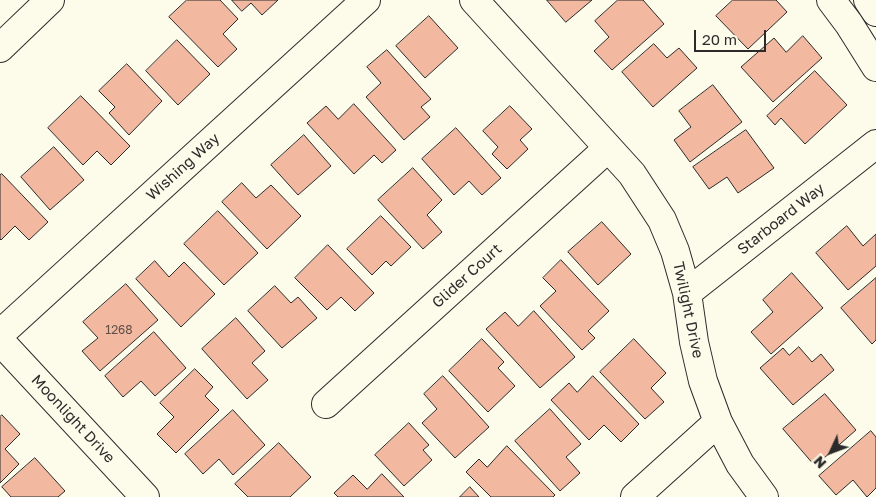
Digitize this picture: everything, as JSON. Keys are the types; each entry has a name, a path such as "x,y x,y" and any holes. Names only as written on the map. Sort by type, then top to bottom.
{"street":[{"path":"0,48 50,0"},
{"name":"Wishing Way","path":"0,334 366,0"},
{"name":"Twilight Drive","path":"474,0 632,174 662,220 675,251 687,293 694,342 703,381 718,422 740,464 764,497"},
{"path":"831,0 849,24 876,67"},
{"path":"868,0 876,12"},
{"name":"Starboard Way","path":"687,293 876,144"},
{"name":"Glider Court","path":"326,404 608,148"},
{"name":"Moonlight Drive","path":"0,341 146,497"},
{"path":"635,497 718,422"}],"building":[{"path":"187,0 220,0 238,19 223,34 237,49 218,67 169,17"},
{"path":"232,0 278,0 262,15 251,3 242,11"},
{"path":"547,0 592,0 566,22"},
{"path":"618,0 643,0 664,24 612,70 594,51 609,37 595,21"},
{"path":"733,0 776,0 787,12 748,49 716,16"},
{"path":"429,16 458,48 425,78 396,46"},
{"path":"803,36 822,58 773,102 741,67 774,38 786,52"},
{"path":"177,40 210,74 178,105 146,71"},
{"path":"654,44 667,58 679,48 697,68 653,107 622,72"},
{"path":"387,50 431,99 421,107 430,117 404,140 366,97 381,83 367,67"},
{"path":"127,64 162,101 129,135 109,113 115,107 99,91"},
{"path":"815,71 847,105 805,144 781,118 775,125 767,116"},
{"path":"713,85 742,122 690,162 674,140 691,127 679,111"},
{"path":"81,96 130,146 111,165 97,151 83,165 48,128"},
{"path":"354,104 396,150 382,163 374,155 354,174 307,123 326,106 338,119"},
{"path":"510,106 532,129 520,140 528,149 507,169 492,154 498,147 483,131"},
{"path":"456,128 501,178 482,195 469,181 454,195 422,159"},
{"path":"746,130 774,168 738,193 727,177 709,189 693,167"},
{"path":"304,135 331,166 298,195 271,165"},
{"path":"54,147 84,180 50,210 21,177"},
{"path":"413,168 442,200 427,215 442,232 423,249 378,200"},
{"path":"2,174 48,222 29,240 15,226 0,239 0,175"},
{"path":"242,183 256,198 271,185 301,216 267,249 222,202"},
{"path":"218,211 258,253 224,285 184,244"},
{"path":"381,216 411,247 391,266 386,261 372,275 347,249"},
{"path":"602,222 631,254 598,285 568,252"},
{"path":"847,226 863,246 876,234 876,266 848,290 816,253"},
{"path":"328,245 374,293 355,311 341,297 327,310 295,278"},
{"path":"561,260 609,311 588,331 595,338 582,350 540,306 556,291 543,278"},
{"path":"155,261 169,277 184,262 215,294 181,327 136,279"},
{"path":"792,273 823,308 771,354 751,332 773,312 763,300"},
{"path":"876,278 876,340 872,344 841,308"},
{"path":"126,284 158,320 100,371 82,351 98,338 83,322"},
{"path":"275,286 291,303 298,297 317,318 282,348 248,311"},
{"path":"534,311 575,357 540,388 486,329 505,312 518,326"},
{"path":"236,318 265,351 252,363 268,380 247,399 202,349"},
{"path":"154,332 186,368 155,396 141,381 123,397 105,376"},
{"path":"482,339 504,362 498,368 515,386 488,412 449,371"},
{"path":"634,339 666,373 651,388 664,402 645,419 600,372"},
{"path":"799,347 812,362 821,354 834,370 793,405 760,368 783,348 789,355"},
{"path":"195,369 213,387 205,396 219,410 176,453 157,434 174,417 160,403"},
{"path":"443,376 489,427 455,458 422,423 437,409 424,394"},
{"path":"593,376 639,424 621,442 604,425 589,440 551,400 569,383 577,392"},
{"path":"825,394 856,430 815,466 783,429"},
{"path":"550,409 581,444 566,457 580,473 560,491 515,441"},
{"path":"233,410 265,445 233,475 219,459 203,474 185,454"},
{"path":"2,415 20,434 5,449 19,464 0,483 0,417"},
{"path":"409,423 429,445 423,450 432,460 404,486 375,455"},
{"path":"871,431 876,437 876,488 867,497 853,480 836,495 819,476"},
{"path":"279,443 311,477 290,497 248,497 235,484"},
{"path":"507,446 555,495 553,497 491,497 466,472 479,459 487,467"},
{"path":"35,458 65,491 58,497 11,497 2,487"},
{"path":"382,474 404,497 338,497 334,493 353,475 367,489"},
{"path":"470,487 479,497 460,497"}]}
